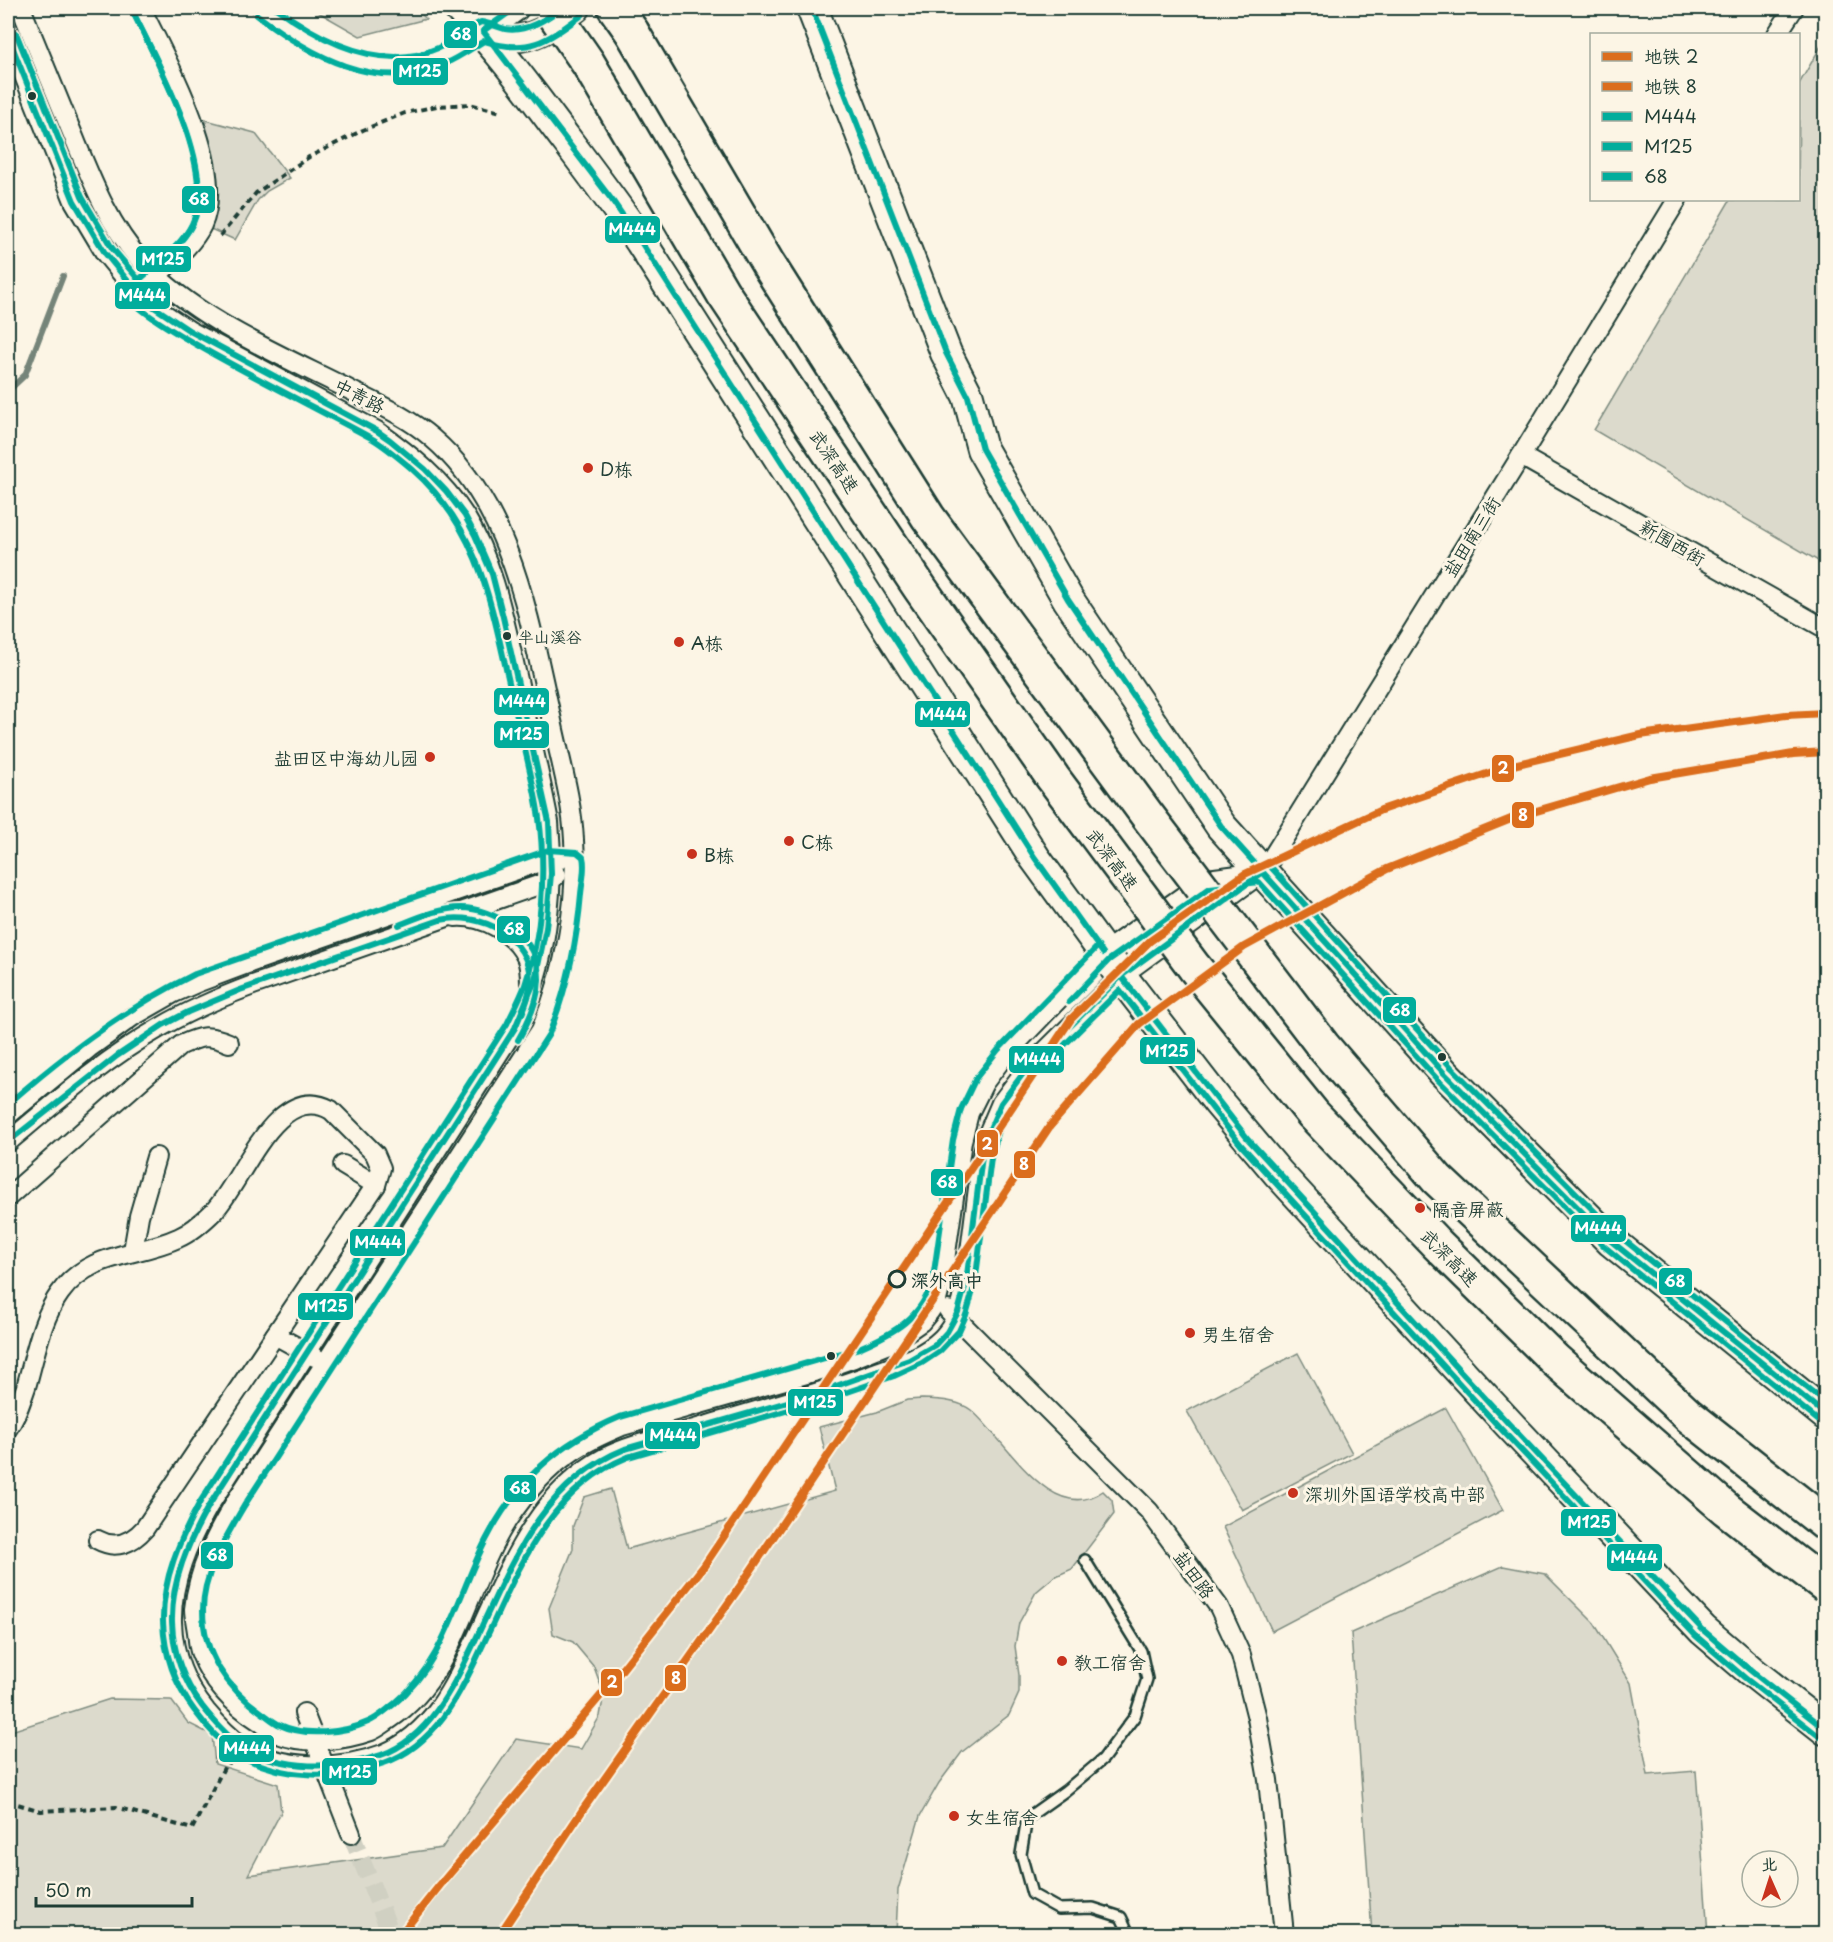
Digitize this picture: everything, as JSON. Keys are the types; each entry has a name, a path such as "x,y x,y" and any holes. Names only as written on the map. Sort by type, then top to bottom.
{"highway":[{"name":"武深高速","path":"550,8 588,63 723,293 920,588 1053,778 1194,967 1298,1096 1437,1244 1555,1360 1726,1509 1826,1586"},
{"path":"615,8 632,32 768,264 928,517 1147,815 1323,1046 1437,1179 1689,1416 1826,1524"}],"main road":[{"path":"459,8 483,31 612,200 1035,858 1112,964 1248,1139 1508,1423 1703,1630 1760,1679 1826,1730"},
{"path":"483,31 515,8"},
{"path":"483,31 506,38 533,36 577,8"},
{"path":"812,8 941,342 968,396 982,449 1068,599 1221,826 1444,1073 1611,1241 1826,1415"}],"street":[{"name":"中青路","path":"21,8 103,205 129,246 156,276 185,300 229,327 414,425 445,450 473,485 495,524 520,584 567,789 574,838 575,861 562,968 548,1013 540,1030 218,1532 200,1575 194,1612 200,1653 217,1685 246,1712 278,1734 315,1741 345,1739 374,1730 401,1712 422,1691 440,1664 490,1553 508,1519 536,1484 568,1453 593,1438 622,1426 817,1371 891,1343 908,1332 930,1311 937,1300"},
{"path":"138,293 187,245 201,227 206,214 208,184 198,139 188,112 141,8"},
{"path":"262,8 324,50 351,60 377,64 408,64 431,60 483,31"},
{"path":"1778,33 1794,8"},
{"name":"中青路","path":"8,36 74,201 105,253 138,293 154,307 190,331 377,431 424,466 437,479 472,529 481,548 503,620 549,822 551,858 548,908 540,962 526,1007"},
{"name":"盐田南三街","path":"1263,872 1676,201"},
{"name":"新围西街","path":"1521,456 1826,629"},
{"path":"8,1115 89,1048 132,1017 174,993 255,961 551,858 575,861"},
{"path":"8,1142 105,1064 160,1027 217,998 550,881 575,861"},
{"path":"937,1300 946,1260 962,1141 969,1113 984,1083 1005,1055 1207,879 1263,872"},
{"path":"440,920 470,918 498,928 513,940 526,957 529,967 530,986 526,1007 515,1028 208,1507 194,1532 175,1587 172,1620 175,1649 193,1695 219,1727 242,1746 266,1757 296,1764 324,1766 354,1762 383,1754 408,1741 429,1721 448,1697 512,1562 554,1498 577,1475 605,1457 636,1445 817,1393 904,1362 925,1352 942,1338 956,1317 966,1283 982,1156 989,1131 1001,1103 1112,964 1263,872"},
{"path":"8,1197 181,1045 205,1036 216,1037 229,1043"},
{"path":"8,1428 20,1405 47,1317 61,1291 76,1276 94,1264 177,1238 208,1217 224,1199 275,1122 300,1106 321,1105 331,1110 370,1149 381,1168 376,1185 145,1528 139,1535 124,1544 106,1544 98,1540"},
{"path":"133,1251 139,1216 156,1157"},
{"path":"343,1165 376,1185"},
{"name":"盐田路","path":"937,1300 1149,1511 1219,1607 1241,1655 1257,1718 1268,1780 1284,1935"},
{"path":"275,1335 325,1364"},
{"path":"304,1713 351,1834"}],"lane":[{"path":"1085,1560 1141,1651 1147,1679 1135,1716 1103,1759 1065,1791 1027,1818 1021,1854 1032,1894 1059,1909 1093,1908 1121,1917 1129,1935"}],"path":[{"path":"213,244 256,193 309,157 363,130 405,113 437,106 470,104 501,112"},
{"path":"8,1804 14,1803 41,1811 116,1807 192,1829 227,1762"}],"shaded area":[{"path":"311,8 416,8 426,19 360,36"},
{"path":"1825,39 1825,565 1594,430 1729,201 1800,201 1800,82"},
{"path":"206,120 255,133 290,178 267,191 258,200 235,240 204,226"},
{"path":"1298,1353 1352,1453 1242,1510 1187,1411"},
{"path":"907,1400 948,1401 966,1407 1047,1489 1065,1498 1084,1499 1103,1491 1112,1500 1114,1514 1072,1569 1054,1577 1036,1592 1019,1623 1015,1646 1019,1693 1009,1715 962,1752 939,1783 920,1816 898,1890 896,1934 8,1934 8,1732 110,1699 171,1700 188,1723 212,1735 215,1764 278,1784 281,1812 248,1875 442,1848 516,1739 581,1749 600,1716 604,1694 594,1667 573,1642 553,1634 549,1608 573,1549 573,1526 584,1497 611,1489 627,1549 835,1491 819,1427 877,1412"},
{"path":"1446,1408 1503,1510 1272,1631 1223,1527"},
{"path":"1503,1566 1545,1574 1594,1623 1631,1683 1648,1775 1696,1771 1708,1934 1372,1934 1351,1633"}],"waterway":[{"path":"8,391 25,375 63,276"}],"tunnel":[{"path":"351,1834 391,1934"}],"metro line":[{"name":"2","path":"401,1934 608,1687 704,1566 1071,1019 1150,941 1245,874 1381,810 1513,765 1640,735 1786,715 1826,713"},
{"name":"8","path":"500,1934 584,1808 739,1588 1050,1126 1139,1024 1244,947 1387,869 1516,817 1650,778 1793,754 1826,752"}],"transit line":[{"name":"68","path":"276,8 312,32 332,42 353,50 395,57 417,55 438,48 481,22 505,29 521,29 535,24 562,8"},
{"name":"M444","path":"515,8 483,31 612,200 641,242 1035,858 1103,953"},
{"name":"M444","path":"812,8 946,353 968,396 982,449 1068,599 1221,826 1444,1073 1611,1241 1826,1415"},
{"name":"M125","path":"133,12 181,117 197,176 198,202 187,233 173,250 131,287 129,296 141,309 200,347 351,427 392,452 435,493 454,517 480,571 489,599 533,786 541,838 541,903 535,946 525,985 507,1024 200,1502 174,1560 163,1606 164,1634 172,1668 187,1700 223,1743 235,1752 270,1768 308,1774 366,1769 402,1755 431,1732 454,1701 521,1565 537,1538 575,1491 600,1472 628,1457 830,1398 894,1376 922,1363 940,1351 959,1331 975,1284 991,1158 1009,1108 1032,1077 1120,990 1241,1145 1501,1429 1696,1636 1820,1737"},
{"name":"68","path":"16,33 82,197 112,248 139,280 183,239 193,223 199,200 198,174 181,116 133,12"},
{"name":"M125","path":"257,15 277,30 321,56 345,66 394,75 419,72 444,64 484,41 513,46 537,43 582,15"},
{"name":"M444","path":"8,36 74,201 105,253 131,285 154,307 190,331 377,431 425,469 465,516 492,574 549,822 551,874 546,928 535,980 515,1028 208,1507 182,1563 172,1607 177,1656 185,1677 202,1706 240,1745 273,1760 309,1765 364,1760 398,1747 426,1724 448,1693 515,1557 531,1530 549,1505 571,1483 596,1464 625,1449 805,1397 909,1360 935,1345 947,1332 958,1312 966,1283 982,1156 989,1131 1001,1103 1025,1071 1121,976 1263,872"},
{"name":"68","path":"8,1104 97,1033 145,1001 195,974 548,850 577,852 583,857 584,875 574,948 566,983 549,1034 244,1506 217,1556 207,1582 203,1610 207,1641 212,1655 228,1681 249,1703 280,1725 301,1731 336,1731 358,1726 375,1718 394,1704 426,1669 448,1627 486,1540 511,1499 541,1466 577,1439 620,1417 859,1348 895,1330 914,1314 928,1293 933,1279 953,1140 961,1109 976,1078 998,1050 1097,947"},
{"name":"68","path":"1270,866 1451,1067 1617,1234 1826,1403"},
{"name":"M125","path":"1069,1002 1109,960 1210,888 1259,882 1437,1079 1605,1247 1820,1422"},
{"name":"68","path":"399,925 437,911 467,908 498,918 523,938 538,965 539,979 533,1009 518,1040"},
{"name":"M444","path":"8,1142 117,1056 163,1025 188,1012 240,990 440,920 471,919 500,930 513,940 528,966 530,983 522,1014"},
{"name":"M444","path":"1121,976 1248,1139 1508,1423 1703,1630 1826,1730"}],"place":[{"name":"D栋","path":"588,468"},
{"name":"半山溪谷","path":"507,636"},
{"name":"A栋","path":"679,642"},
{"name":"盐田区中海幼儿园","path":"430,757"},
{"name":"C栋","path":"789,841"},
{"name":"B栋","path":"692,854"},
{"name":"隔音屏蔽","path":"1420,1208"},
{"name":"深外高中","path":"897,1279"},
{"name":"男生宿舍","path":"1190,1333"},
{"name":"深圳外国语学校高中部","path":"1293,1493"},
{"name":"教工宿舍","path":"1062,1661"},
{"name":"女生宿舍","path":"954,1816"}]}
